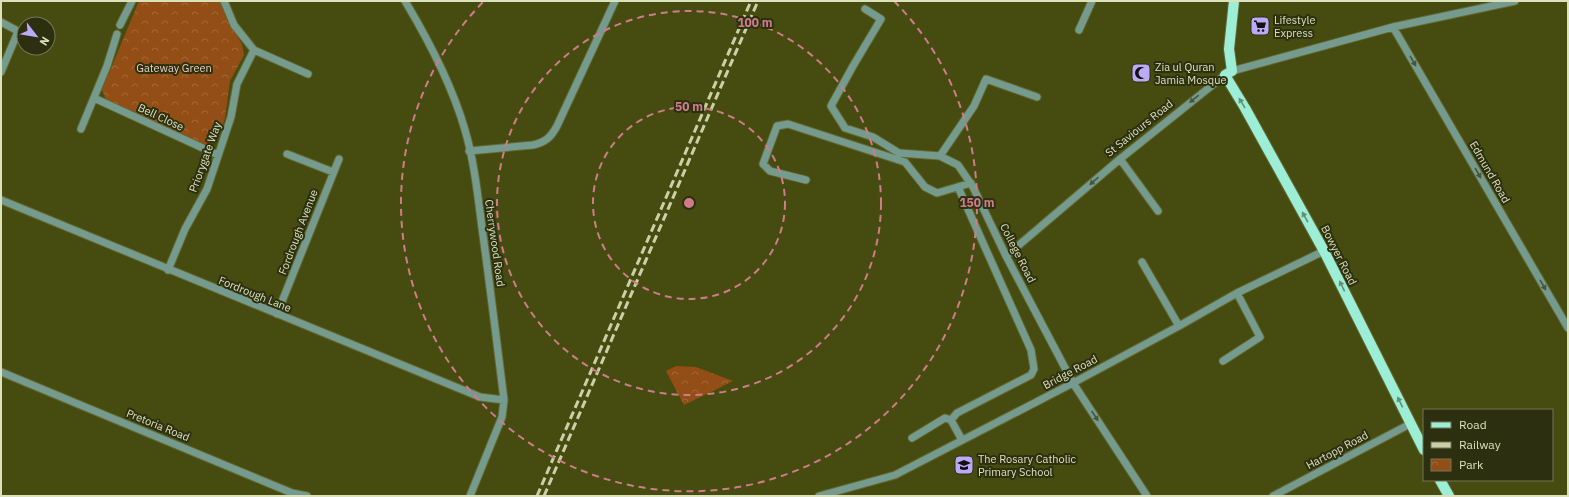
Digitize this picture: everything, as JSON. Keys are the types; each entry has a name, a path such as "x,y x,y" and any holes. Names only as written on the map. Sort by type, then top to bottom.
{"main road":[{"path":"1228,73 1234,1"},
{"name":"Bowyer Road","path":"1228,73 1245,108 1324,251 1423,448"},
{"path":"1441,481 1449,496"}],"street":[{"path":"120,25 132,1"},
{"path":"224,1 234,25 254,50 308,74"},
{"name":"Cherrywood Road","path":"405,1 428,42 450,87 466,131 476,185 491,293 504,400 502,417 470,496"},
{"path":"469,150 533,145 541,143 551,136 615,1"},
{"path":"1078,30 1092,1"},
{"name":"St Saviours Road","path":"1006,256 1120,159 1228,73 1393,27 1515,1"},
{"name":"College Road","path":"865,9 881,18 831,106 845,128 873,137 899,153 940,156 958,165 971,183 1006,256 1073,383 1147,496"},
{"path":"1,22 16,30 17,34 1,72"},
{"name":"Edmund Road","path":"1393,27 1568,328"},
{"path":"81,129 107,66 117,34"},
{"name":"Priorygate Way","path":"168,270 185,229 207,189 231,117 237,84 254,50"},
{"path":"940,156 974,106 986,79 1037,97"},
{"name":"Bell Close","path":"94,98 218,155"},
{"path":"806,180 770,171 763,164 777,126 788,124 905,162 930,191 937,193 971,183"},
{"path":"287,154 333,172"},
{"name":"Fordrough Avenue","path":"277,314 339,159"},
{"path":"1120,159 1158,211"},
{"path":"951,420 957,413 1031,375 1034,369 1031,350 958,187"},
{"name":"Fordrough Lane","path":"1,200 168,270 480,397 504,400"},
{"name":"Bridge Road","path":"819,496 895,475 1073,383 1237,293 1324,251"},
{"path":"1142,262 1179,326"},
{"path":"1223,361 1260,337 1237,293"},
{"name":"Pretoria Road","path":"1,372 292,493 307,496"},
{"path":"912,438 945,418 951,420 962,440"},
{"name":"Hartopp Road","path":"1273,496 1410,424"}],"green space":[{"name":"Gateway Green","path":"139,1 220,1 230,24 242,44 244,55 230,81 225,118 219,136 214,142 206,146 106,100 102,90"},
{"path":"676,366 696,367 733,381 684,405 666,371"}],"railway":[{"path":"537,496 751,1"},
{"path":"544,496 758,1"}],"place":[{"name":"Lifestyle Express","path":"1260,26"},
{"name":"Zia ul Quran Jamia Mosque","path":"1141,73"},
{"name":"The Rosary Catholic Primary School","path":"964,465"}]}
